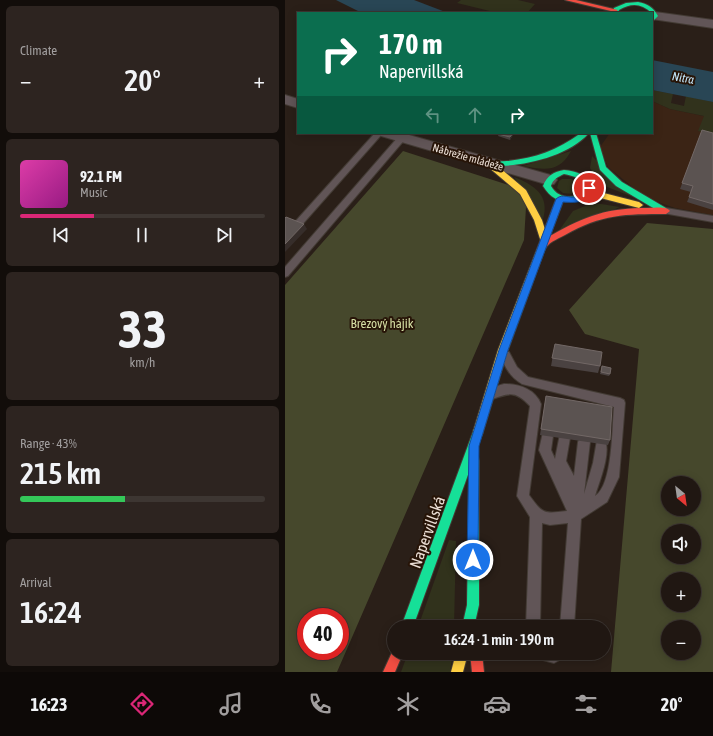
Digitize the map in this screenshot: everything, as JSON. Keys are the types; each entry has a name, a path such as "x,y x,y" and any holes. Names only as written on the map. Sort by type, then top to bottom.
{"street":[{"path":"568,0 615,12 621,5 637,2 650,7 655,12 654,18 713,24"},
{"path":"285,100 297,104"},
{"name":"Nábrežie mládeže","path":"389,134 549,180"},
{"path":"490,164 515,164 553,155 573,144 585,134"},
{"path":"585,146 591,134"},
{"path":"591,134 603,168 607,173 619,184 666,212"},
{"path":"490,164 523,192 538,220 545,242 588,219 623,210 666,212"},
{"path":"576,170 588,183 588,192 577,200 560,199 549,190 547,186 549,180 560,173 576,170"},
{"path":"588,192 666,212"},
{"name":"Napervillská","path":"410,620 474,446 503,350 560,199"},
{"name":"Napervillská","path":"470,620 473,605 474,446"},
{"path":"473,605 474,620"},
{"path":"389,672 394,660"},
{"path":"457,672 460,660"},
{"path":"477,660 478,672"}],"lane":[{"path":"297,226 378,134"},
{"path":"285,273 402,138"},
{"path":"666,212 713,219"},
{"path":"503,350 510,368 518,377 526,381 554,392 572,392 590,396 605,405 620,402 613,477 603,498 575,516 550,519 536,515"},
{"path":"490,395 503,389 523,391 536,404 523,496 536,515 533,620"},
{"path":"569,406 572,392"},
{"path":"589,409 590,396"},
{"path":"547,436 545,450 575,516"},
{"path":"564,438 560,462 578,496"},
{"path":"568,620 575,516 584,442"},
{"path":"585,509 599,463 601,444"}],"shaded area":[{"path":"653,101 670,109 713,118 713,215 675,208 641,194 608,167 600,147 609,134 653,134"}],"green space":[{"path":"461,0 518,0 535,4 528,12 494,12 457,3"},
{"path":"653,90 673,94 671,103 684,106 686,96 713,102 713,134 698,131 704,116 670,109 653,101"},
{"name":"Brezový hájik","path":"403,151 527,191 524,240 349,644 349,608 297,608 297,660 342,660 337,672 285,672 285,285"},
{"path":"571,151 562,163 551,168 545,169 523,166"},
{"path":"592,156 633,197 602,185 590,168"},
{"path":"514,177 534,187 539,192 544,203 545,211 543,219"},
{"path":"562,179 571,179 577,182 580,189 573,194 563,193 557,188 559,181"},
{"path":"590,204 620,207 558,232 573,211"},
{"path":"647,223 713,229 713,672 611,672 639,349 585,334 569,310"},
{"path":"449,540 456,541 454,620 420,620"},
{"path":"405,660 452,660 450,672 401,672"}],"water":[{"path":"336,0 414,0 445,12 360,12"},
{"name":"Nitra","path":"653,60 713,72 713,102 653,90"}],"building":[{"path":"702,130 713,133 713,204 689,197 693,186 682,183"},
{"path":"498,134 512,134 510,137"},
{"path":"286,217 304,224 285,244 285,218"},
{"path":"555,344 602,352 600,366 552,358"},
{"path":"602,366 611,368 610,374 601,372"},
{"path":"546,396 612,407 610,440 541,429"}],"traffic: fast":[{"path":"615,12 616,9 621,6 632,3 644,5 653,12"},
{"path":"653,13 655,16 653,19"},
{"path":"490,164 517,163 541,158 563,148 585,134"},
{"path":"593,134 603,168 619,184 663,210"},
{"path":"564,172 576,174 586,181 589,188 584,197 568,200 558,197 550,191 547,186 549,180 564,172"},
{"path":"410,620 478,432"},
{"path":"470,620 473,605 474,461"}],"traffic: slow":[{"path":"490,164 523,192 538,220 545,242"},
{"path":"588,192 639,205"},
{"path":"478,432 503,350 541,249"},
{"path":"457,672 460,660"}],"traffic: jam":[{"path":"568,0 615,10"},
{"path":"541,249 560,199"},
{"path":"545,242 578,224 598,216 627,212 666,211"},
{"path":"389,672 394,660"},
{"path":"477,660 478,672"}],"route":[{"path":"473,560 472,529 474,446 503,350 560,199 568,201 577,200 583,197 588,192 589,188"}]}
